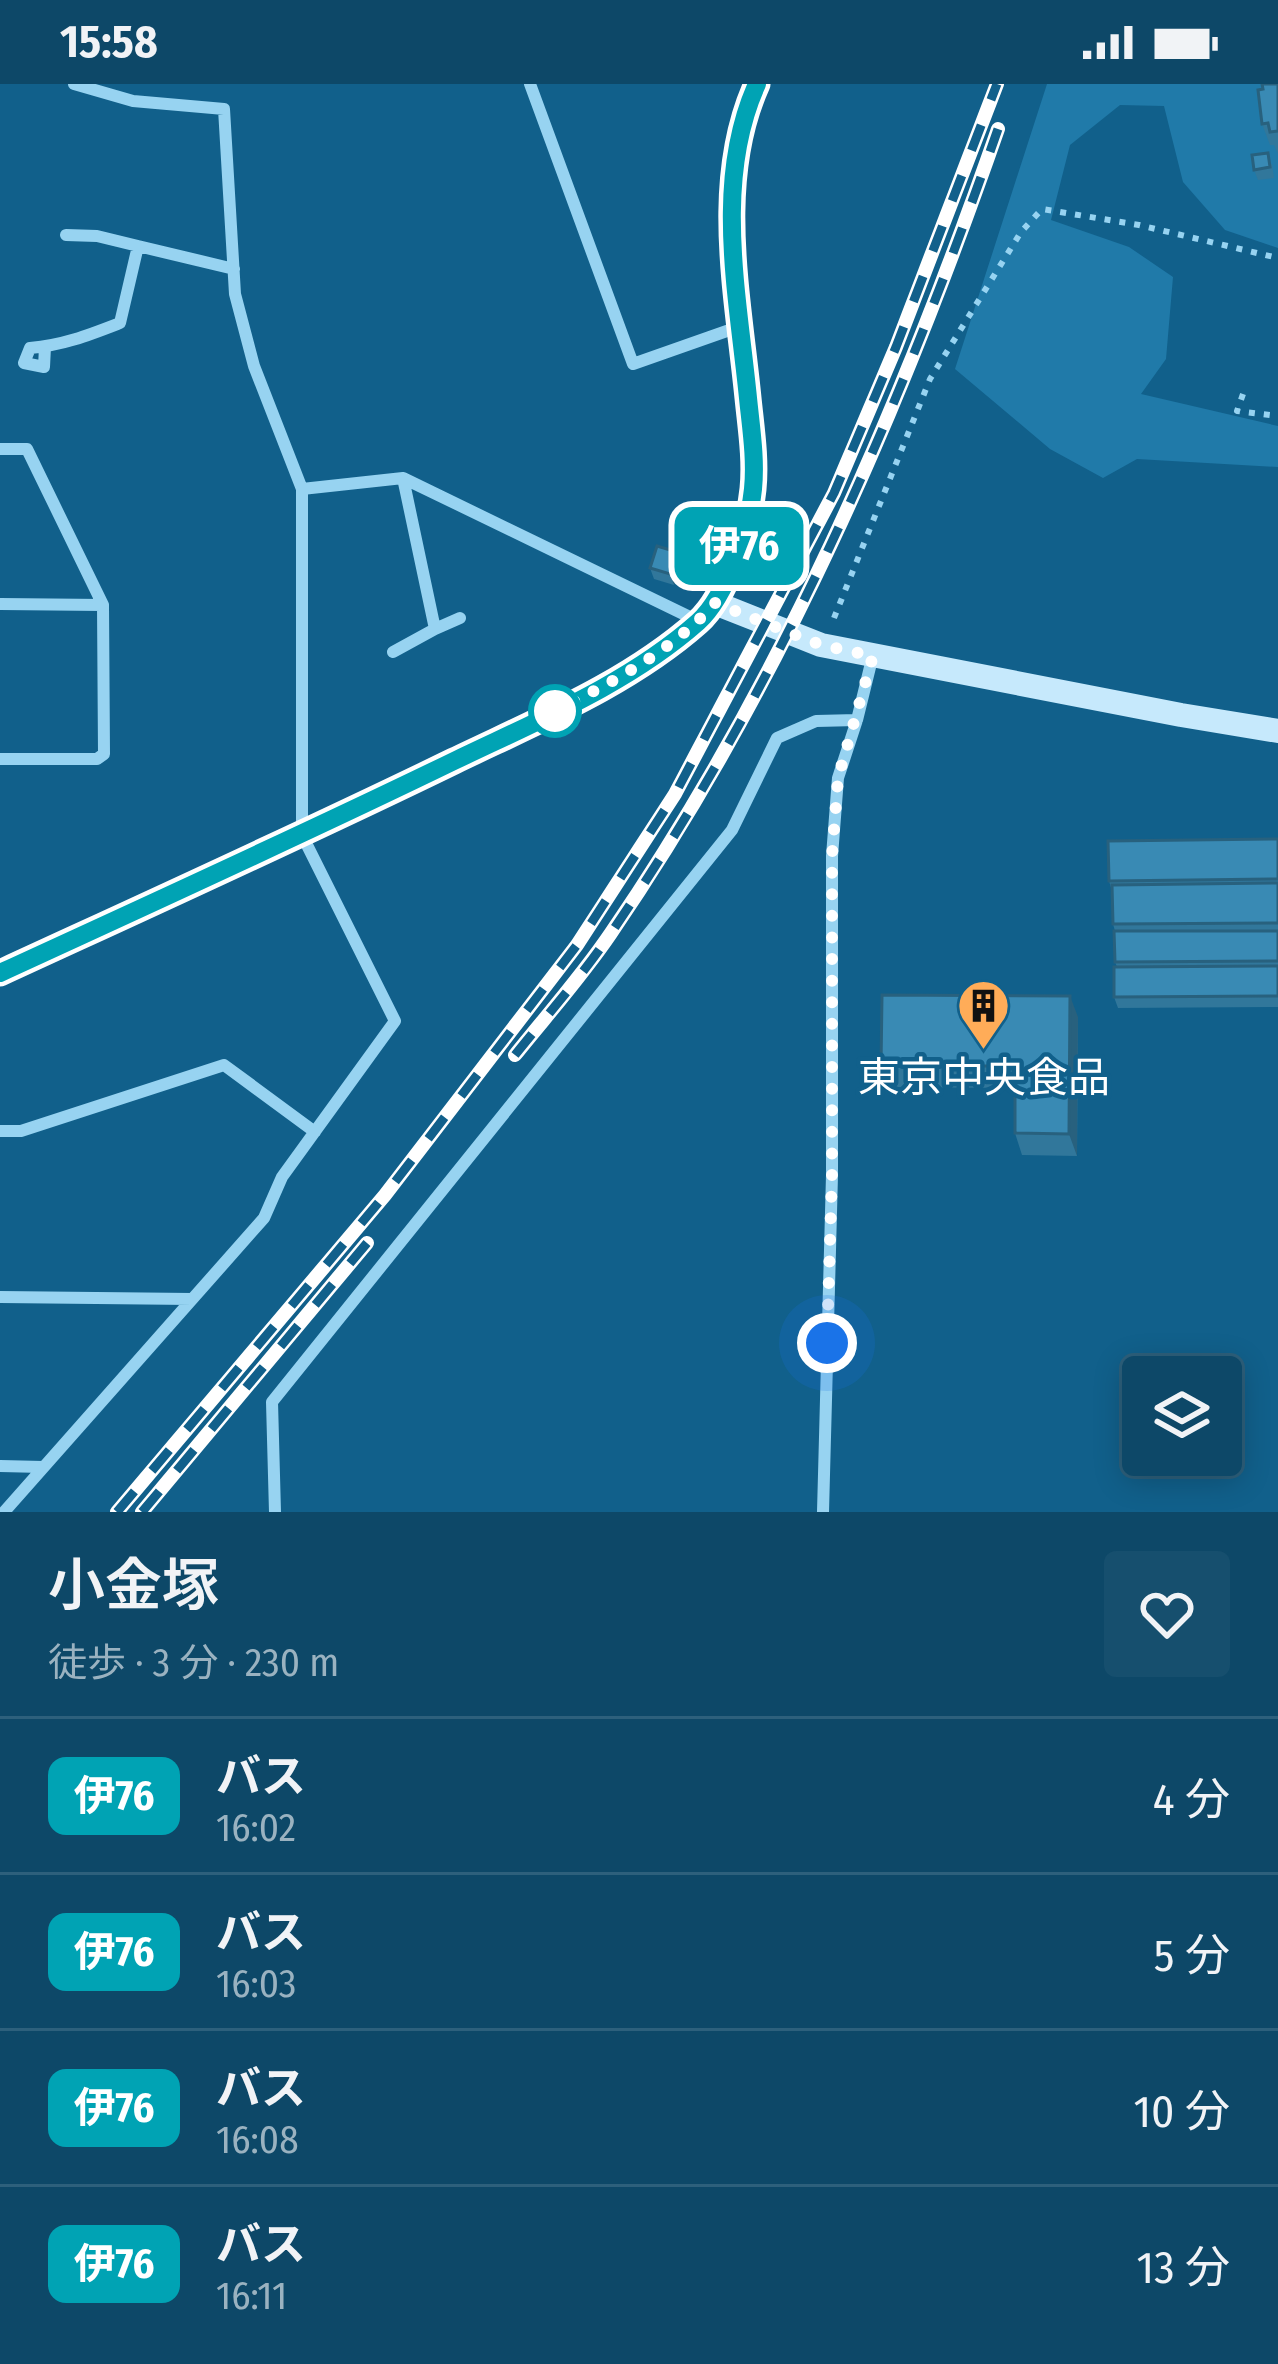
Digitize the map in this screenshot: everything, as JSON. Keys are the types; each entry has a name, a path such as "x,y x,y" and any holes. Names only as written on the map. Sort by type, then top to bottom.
{"street":[{"path":"4,1512 264,1218 282,1177 395,1021 302,835 302,489 254,366 235,294 224,109 133,101 74,84"},
{"path":"530,84 633,364 742,326"},
{"path":"0,973 302,835 623,677 707,612 740,544 753,492 732,184 738,143 758,84"},
{"path":"66,235 97,236 234,269"},
{"path":"45,347 121,323 138,247"},
{"path":"0,449 27,449 103,605 104,754 97,759 0,759"},
{"path":"302,489 403,478 707,612 821,645 1278,731"},
{"path":"403,478 435,628"},
{"path":"0,604 103,605"},
{"path":"393,652 460,618"},
{"path":"823,1512 832,1174 832,856 838,778 873,656"},
{"path":"275,1512 272,1402 732,830 777,737 816,721 857,720"},
{"path":"0,1131 21,1131 224,1065 315,1132"},
{"path":"0,1297 192,1299"},
{"path":"0,1466 43,1467"}],"path":[{"path":"834,618 930,379 1021,232 1042,209 1138,225 1278,258"},
{"path":"1243,394 1237,410 1278,416"}],"shaded area":[{"path":"1047,84 1278,84 1278,248 1225,230 1183,182 1164,106 1120,105 1070,145 1051,220 1129,247 1173,277 1166,359 1141,394 1278,426 1278,467 1137,459 1103,478 1050,449 955,369"}],"building":[{"path":"1262,84 1278,84 1278,131 1270,132 1268,123 1262,124 1258,90 1263,89"},
{"path":"1268,153 1270,167 1254,170 1252,155"},
{"path":"657,546 677,552 670,574 650,568"},
{"path":"1278,839 1278,879 1109,881 1108,841"},
{"path":"1278,883 1278,923 1113,924 1112,885"},
{"path":"1114,931 1278,931 1278,961 1115,962"},
{"path":"1278,966 1278,996 1114,997 1114,967"},
{"name":"東京中央食品","path":"882,995 1070,996 1069,1134 1015,1133 1015,1066 881,1066"}],"railway":[{"path":"117,1512 385,1195 577,945 675,794 834,493 997,84"},
{"path":"515,1055 600,949 672,839 782,644 877,442 998,129"},
{"path":"142,1512 367,1243"}],"bus line":[{"name":"伊76","path":"0,973 302,835 623,677 699,621 715,603 740,544 753,492 732,184 738,143 757,84"}],"place":[{"name":"東京中央食品","path":"984,1052"}],"route":[{"path":"555,711 623,677 699,621 715,603 821,645 873,656 838,778 832,856 827,1343"}]}
